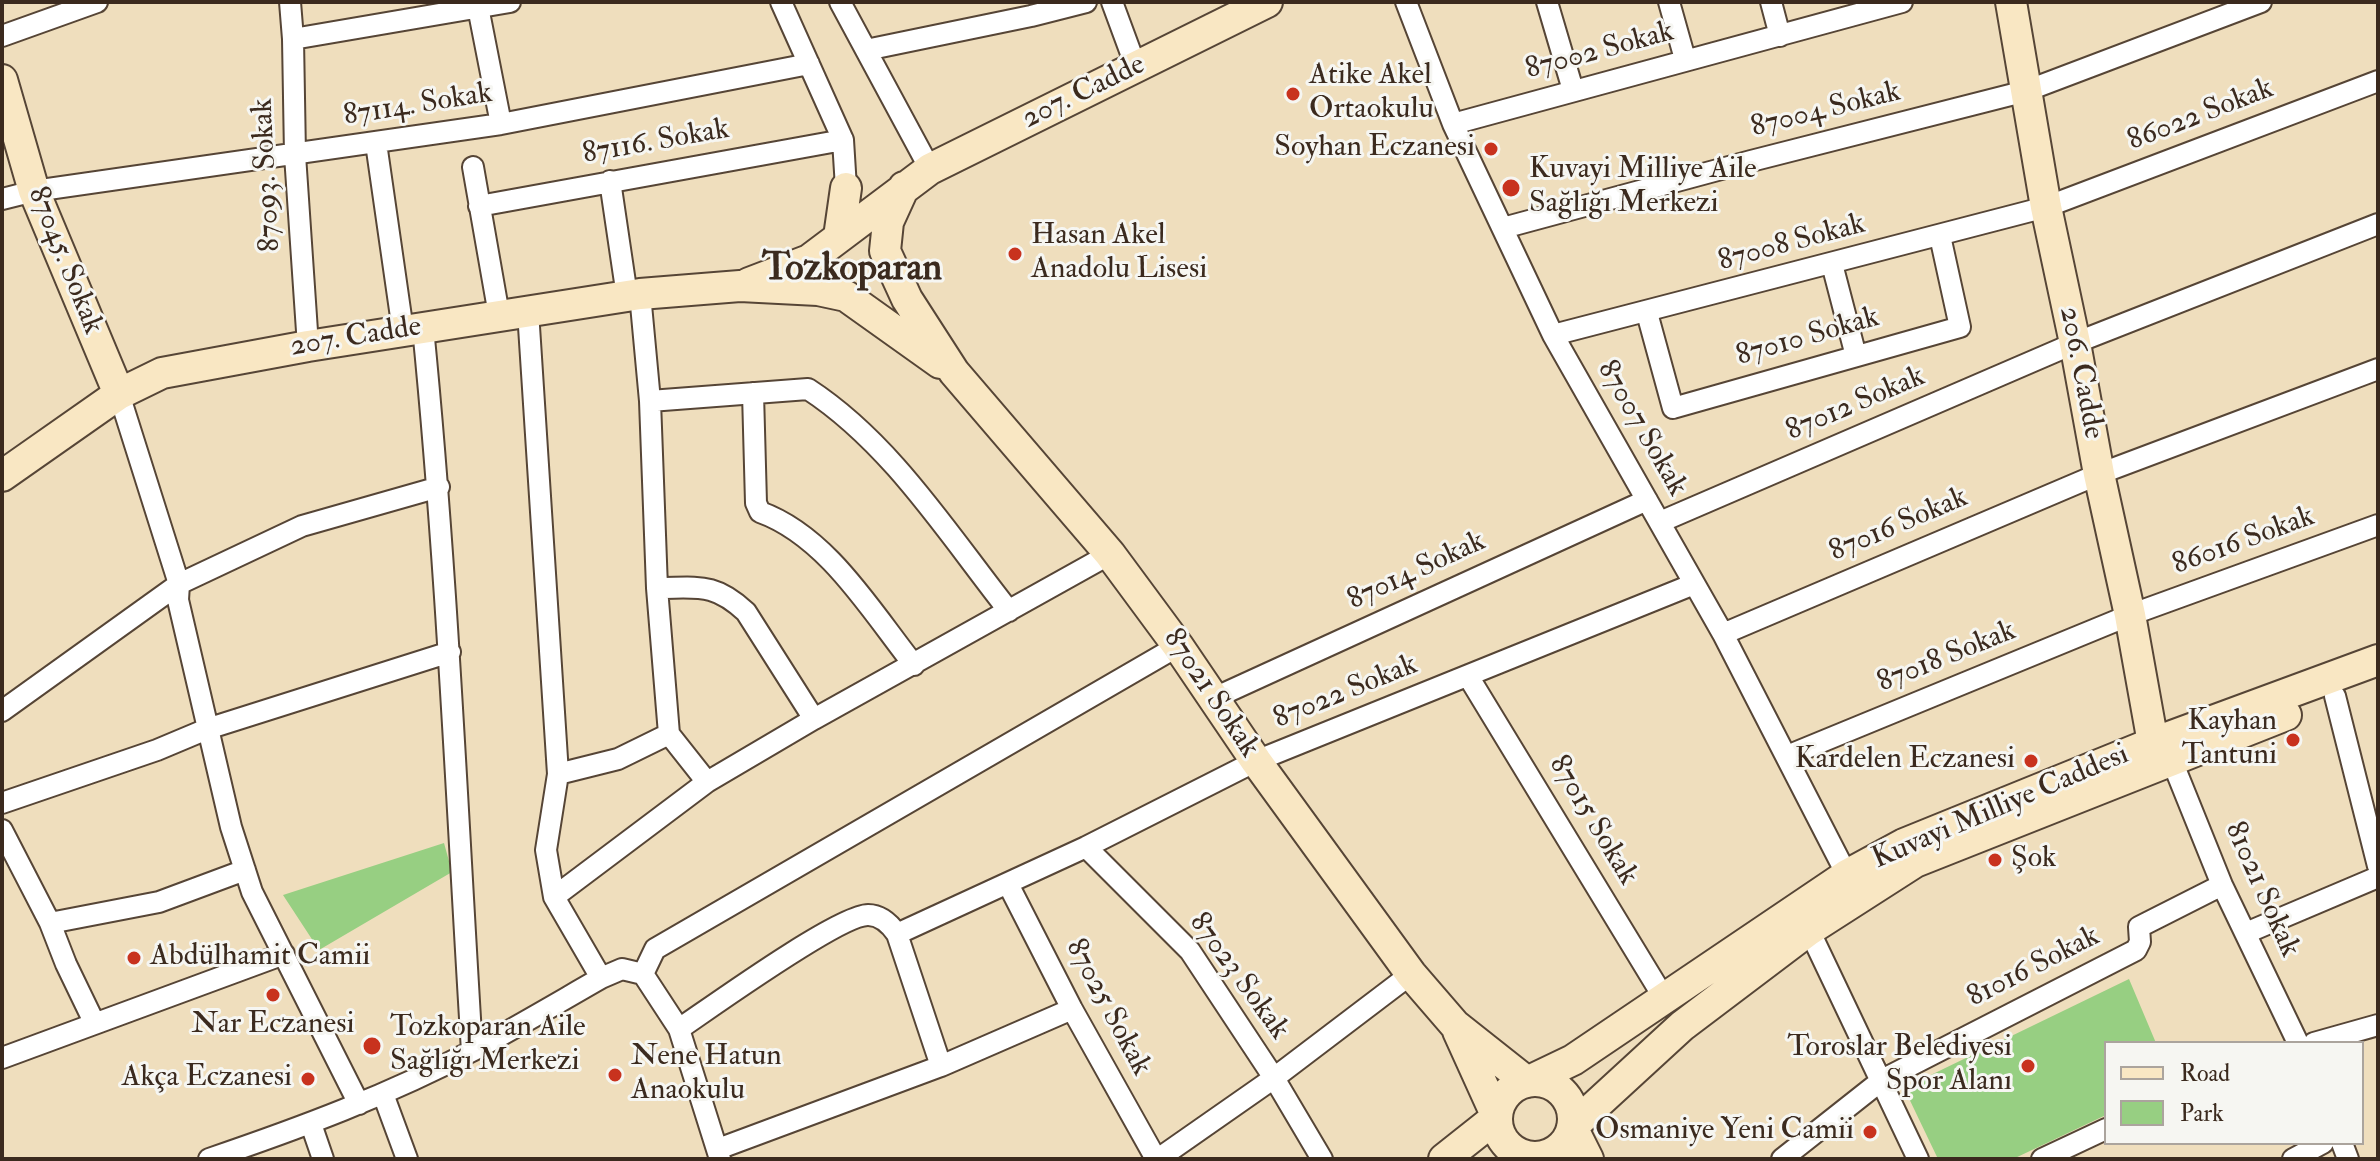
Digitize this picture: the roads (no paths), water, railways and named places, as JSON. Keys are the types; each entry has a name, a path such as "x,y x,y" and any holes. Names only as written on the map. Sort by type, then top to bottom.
{"street":[{"path":"2,36 97,2"},
{"name":"87093. Sokak","path":"290,2 295,155 308,346"},
{"path":"293,39 478,5 510,2"},
{"path":"781,2 843,140 846,188 839,237 825,253 824,274 828,284 954,372"},
{"path":"840,2 930,169"},
{"path":"866,50 1086,2"},
{"path":"1112,2 1136,67"},
{"name":"207. Cadde","path":"2,476 119,394 162,373 513,313 634,295 740,286 809,260 930,169 1267,2"},
{"name":"87007 Sokak","path":"1406,2 1453,124 1553,335 1723,634 1847,875"},
{"path":"1547,2 1573,90"},
{"path":"1669,2 1685,59"},
{"path":"1771,2 1780,36"},
{"name":"87002 Sokak","path":"1453,124 1902,2"},
{"name":"206. Cadde","path":"2011,2 2046,207 2099,474 2162,752"},
{"name":"87004 Sokak","path":"1503,228 2026,91 2261,2"},
{"path":"478,5 501,124"},
{"name":"87114. Sokak","path":"2,199 34,191 501,124 809,64"},
{"name":"87045. Sokak","path":"2,80 34,191 119,394"},
{"name":"86022 Sokak","path":"2046,207 2378,81"},
{"name":"87116. Sokak","path":"479,206 843,140"},
{"path":"376,143 413,329 439,487 472,1051"},
{"path":"473,167 479,206 513,313 558,774 546,850 554,897 601,978"},
{"path":"610,181 634,295 650,401 657,588 669,734 707,782"},
{"path":"740,286 818,290 846,296 867,295 876,290 887,272 885,251 888,222 904,187"},
{"name":"87008 Sokak","path":"1553,335 2046,207"},
{"name":"87012 Sokak","path":"1660,522 2075,343 2378,224"},
{"path":"839,237 860,232 870,236 885,251 907,299 954,372"},
{"name":"87010 Sokak","path":"1647,313 1673,408 1960,327 1940,236"},
{"path":"1832,264 1856,356"},
{"name":"87016 Sokak","path":"1723,634 2099,474 2378,369"},
{"name":"87021 Sokak","path":"954,372 1110,554 1411,974 1455,1025 1527,1082"},
{"path":"650,401 808,389 860,427 891,461 1009,611"},
{"path":"753,393 756,503 760,512 774,517 821,549 914,665"},
{"path":"119,394 179,584 178,600 207,729 231,827 252,892 359,1104"},
{"path":"2,711 179,584 302,526 439,487"},
{"name":"87014 Sokak","path":"1212,699 1647,500"},
{"name":"86016 Sokak","path":"2130,615 2378,525"},
{"path":"554,897 707,782 1110,554"},
{"name":"87022 Sokak","path":"897,934 1086,847 1256,761 1694,584"},
{"path":"657,588 709,588 731,598 746,612 814,719"},
{"name":"87018 Sokak","path":"1787,756 2130,615"},
{"path":"643,974 655,949 1178,646"},
{"path":"2,803 157,750 207,729 450,652"},
{"name":"Kuvayi Milliye Caddesi","path":"1572,1127 1682,1026 1809,930 1915,862 2378,660"},
{"name":"87015 Sokak","path":"1468,676 1664,998"},
{"name":"Kuvayi Milliye Caddesi","path":"1527,1082 1573,1060 1847,875 1904,844 2162,752 2378,680"},
{"path":"2335,696 2377,856"},
{"path":"558,774 618,759 669,734"},
{"name":"81021 Sokak","path":"2162,752 2297,1041"},
{"path":"2,830 50,923 94,1022"},
{"name":"87023 Sokak","path":"1086,847 1190,951 1274,1078 1322,1159"},
{"path":"50,923 159,902 245,870"},
{"path":"2246,933 2378,877"},
{"name":"87025 Sokak","path":"1008,884 1072,1009 1157,1159"},
{"name":"81016 Sokak","path":"1782,1159 1882,1080 2136,950 2140,942 2139,927 2222,885"},
{"path":"679,1029 836,926 867,915 887,921 897,934 941,1066"},
{"path":"1809,930 1918,1159"},
{"path":"2,1058 284,954"},
{"path":"209,1159 311,1124 383,1094 472,1051 622,969 643,974 679,1029 719,1154 941,1066 1072,1009"},
{"path":"1157,1159 1274,1078 1411,974"},
{"name":"87021 Sokak","path":"1455,1025 1497,1117"},
{"path":"2321,1041 2378,1025"},
{"path":"1444,1159 1497,1117 1506,1094 1515,1086 1527,1082 1539,1081 1561,1092 1569,1102 1572,1127 1559,1148 1549,1155 1536,1158 1512,1150 1504,1141 1497,1117"},
{"path":"383,1094 407,1159"},
{"path":"311,1124 323,1159"},
{"path":"1572,1127 1588,1159"},
{"path":"2042,1159 2104,1130"},
{"path":"2293,1159 2319,1145"}],"place":[{"name":"Atike Akel Ortaokulu","path":"1293,94"},
{"name":"Soyhan Eczanesi","path":"1491,149"},
{"name":"Kuvayi Milliye Aile Sağlığı Merkezi","path":"1511,188"},
{"name":"Hasan Akel Anadolu Lisesi","path":"1015,254"},
{"name":"Kayhan Tantuni","path":"2293,740"},
{"name":"Kardelen Eczanesi","path":"2031,761"},
{"name":"Şok","path":"1995,860"},
{"name":"Abdülhamit Camii","path":"134,958"},
{"name":"Nar Eczanesi","path":"273,995"},
{"name":"Tozkoparan Aile Sağlığı Merkezi","path":"372,1046"},
{"name":"Toroslar Belediyesi Spor Alanı","path":"2028,1066"},
{"name":"Nene Hatun Anaokulu","path":"615,1075"},
{"name":"Akça Eczanesi","path":"308,1079"},
{"name":"Osmaniye Yeni Camii","path":"1870,1132"}],"district":[{"name":"Tozkoparan","path":"852,271"}]}
